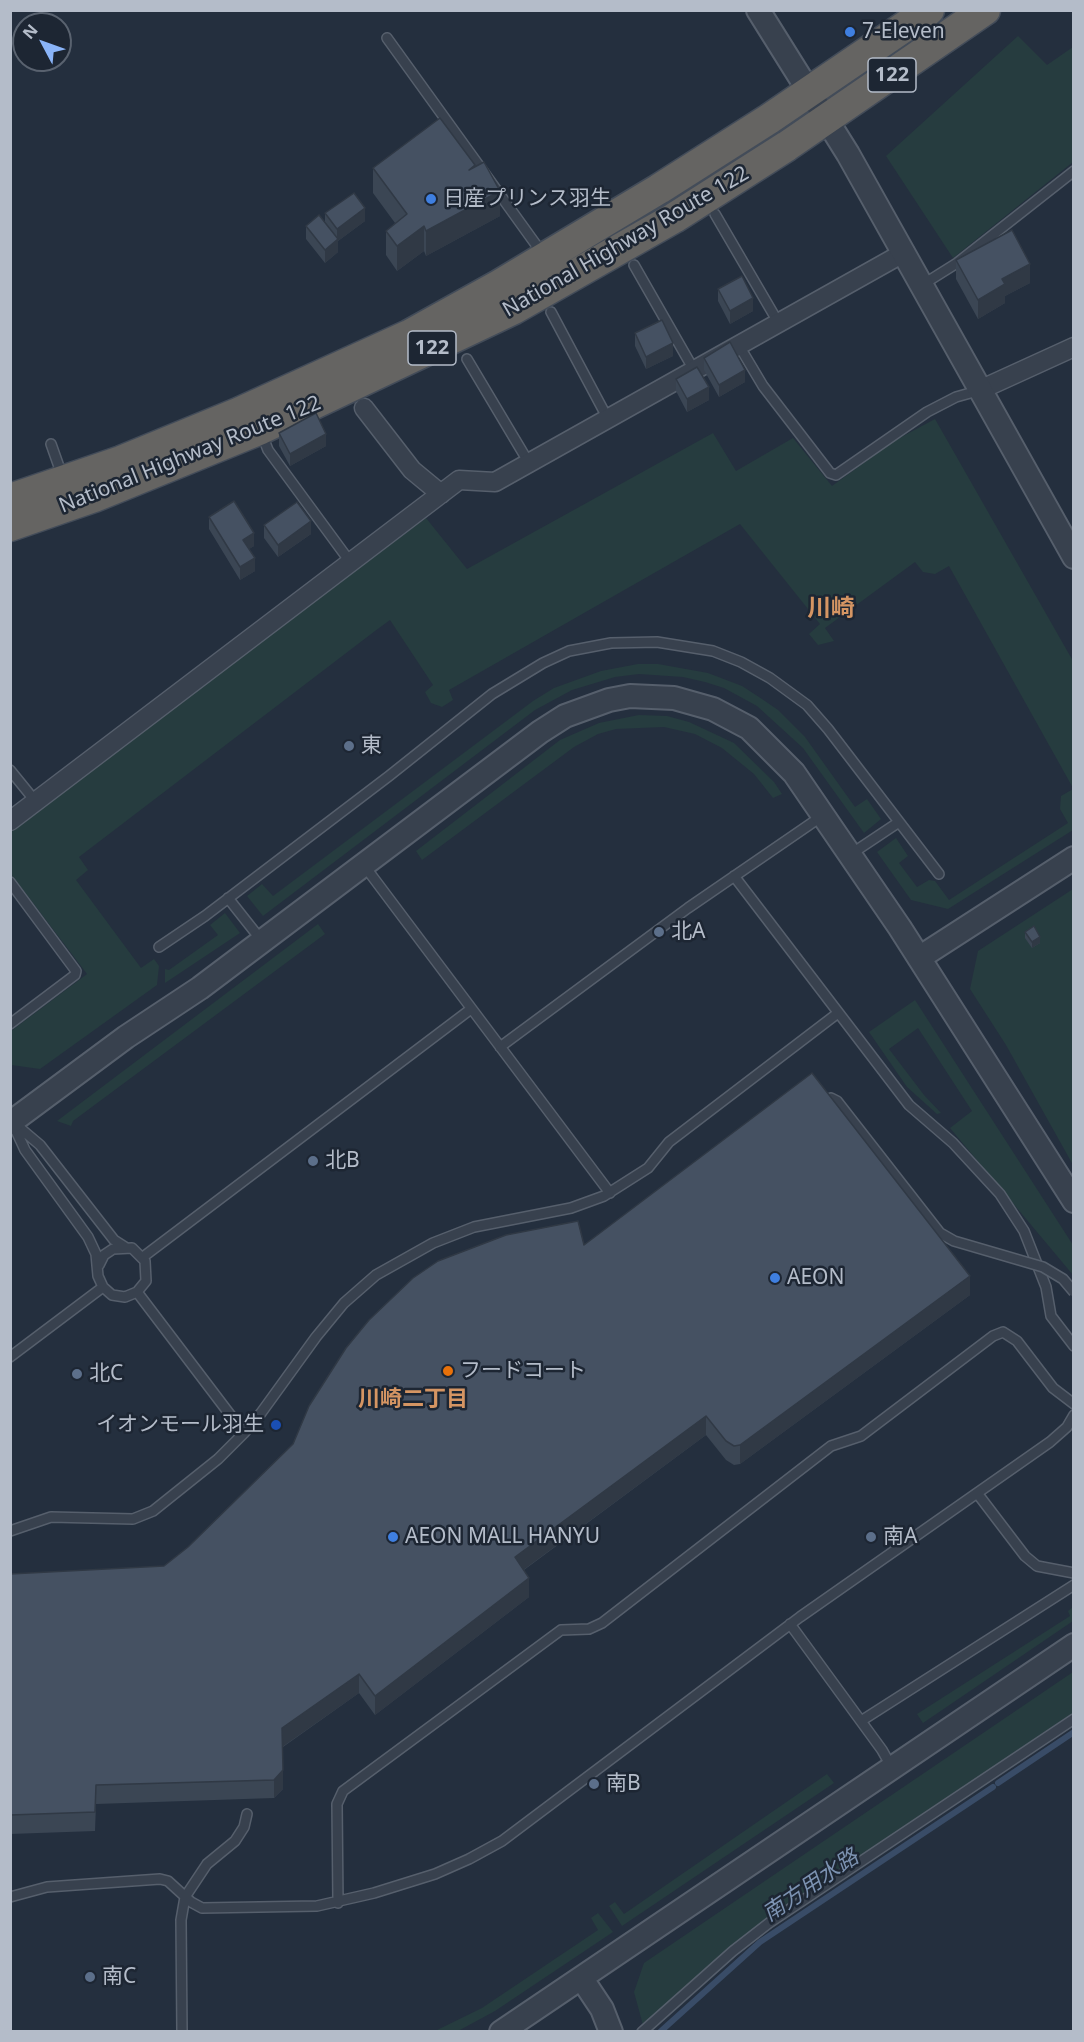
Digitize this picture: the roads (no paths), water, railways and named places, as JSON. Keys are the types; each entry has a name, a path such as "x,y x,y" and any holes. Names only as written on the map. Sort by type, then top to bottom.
{"highway":[{"name":"National Highway Route 122","path":"10,499 64,481 238,413 409,335 659,189 929,10"},
{"name":"National Highway Route 122","path":"10,526 94,496 261,429 514,309 653,230 829,119 986,10"}],"street":[{"path":"758,10 829,119 1074,557"},
{"path":"10,821 459,480 495,482 905,252"},
{"path":"982,389 1074,347"},
{"path":"364,408 412,470 441,494"},
{"path":"11,1121 262,941 540,732 565,716 590,706 630,696 674,698 695,702 749,728 782,758 824,814 920,958 1074,1201"},
{"path":"920,958 1074,858"},
{"path":"501,2031 582,1979 1074,1645"},
{"path":"582,1979 602,2009 611,2031"}],"lane":[{"path":"387,38 545,257"},
{"path":"922,285 944,273 1074,171"},
{"path":"716,214 778,322"},
{"path":"634,265 694,370"},
{"path":"550,312 608,419"},
{"path":"738,345 763,386 830,473 836,475 927,412 956,397 982,389"},
{"path":"467,359 529,463"},
{"path":"261,429 268,450 351,563"},
{"path":"51,444 64,481"},
{"path":"159,947 228,898 492,694 560,655 610,643 657,642 713,651 741,662 770,678 807,705 828,729 939,874"},
{"path":"10,770 36,802"},
{"path":"500,1047 734,876 824,814"},
{"path":"851,854 899,822"},
{"path":"363,864 610,1193"},
{"path":"734,876 909,1105 953,1143 1000,1194 1024,1231 1046,1287 1051,1316 1073,1345"},
{"path":"10,882 76,971 75,975 10,1024"},
{"path":"228,898 262,941"},
{"path":"143,1257 471,1009"},
{"path":"10,1531 51,1517 133,1519 153,1511 218,1459 243,1433 261,1413 316,1337 344,1303 376,1275 432,1243 474,1227 571,1208 610,1193 648,1168 669,1142 838,1013"},
{"path":"821,1104 831,1098 837,1101 935,1228 945,1237 1043,1267 1063,1279 1074,1292"},
{"path":"11,1121 40,1145 114,1240 143,1257"},
{"path":"11,1121 25,1150 88,1238 99,1265 98,1276 102,1287 119,1297 137,1292 147,1276 143,1257"},
{"path":"99,1265 108,1251 124,1247"},
{"path":"10,1357 102,1287"},
{"path":"137,1292 243,1433"},
{"path":"338,1903 337,1804 338,1797 343,1791 561,1630 589,1629 602,1623 831,1446 861,1436 993,1336 1003,1332 1009,1334 1053,1388 1074,1404"},
{"path":"10,1897 47,1887 159,1879 168,1881 185,1897 202,1908 338,1903 435,1874 502,1841 790,1624 1052,1440 1074,1415"},
{"path":"977,1493 1037,1566 1074,1573"},
{"path":"861,1721 1023,1615 1074,1585"},
{"path":"790,1624 861,1721 892,1768"},
{"path":"642,2031 733,1951 769,1923 1074,1719"},
{"path":"182,2031 181,1920 185,1897 207,1864 235,1841 244,1827 247,1814"}],"waterway":[{"name":"南方用水路","path":"998,1783 1074,1732"},
{"name":"南方用水路","path":"660,2032 760,1942 993,1787"}],"place":[{"name":"7-Eleven","path":"850,32"},
{"name":"日産プリンス羽生","path":"431,199"},
{"name":"東","path":"349,746"},
{"name":"北A","path":"659,932"},
{"name":"北B","path":"313,1161"},
{"name":"AEON","path":"775,1278"},
{"name":"フードコート","path":"448,1371"},
{"name":"北C","path":"77,1374"},
{"name":"イオンモール羽生","path":"276,1425"},
{"name":"AEON MALL HANYU","path":"393,1537"},
{"name":"南A","path":"871,1537"},
{"name":"南B","path":"594,1784"},
{"name":"南C","path":"90,1977"}],"district":[{"name":"川崎","path":"831,609"},
{"name":"川崎二丁目","path":"413,1400"}]}
